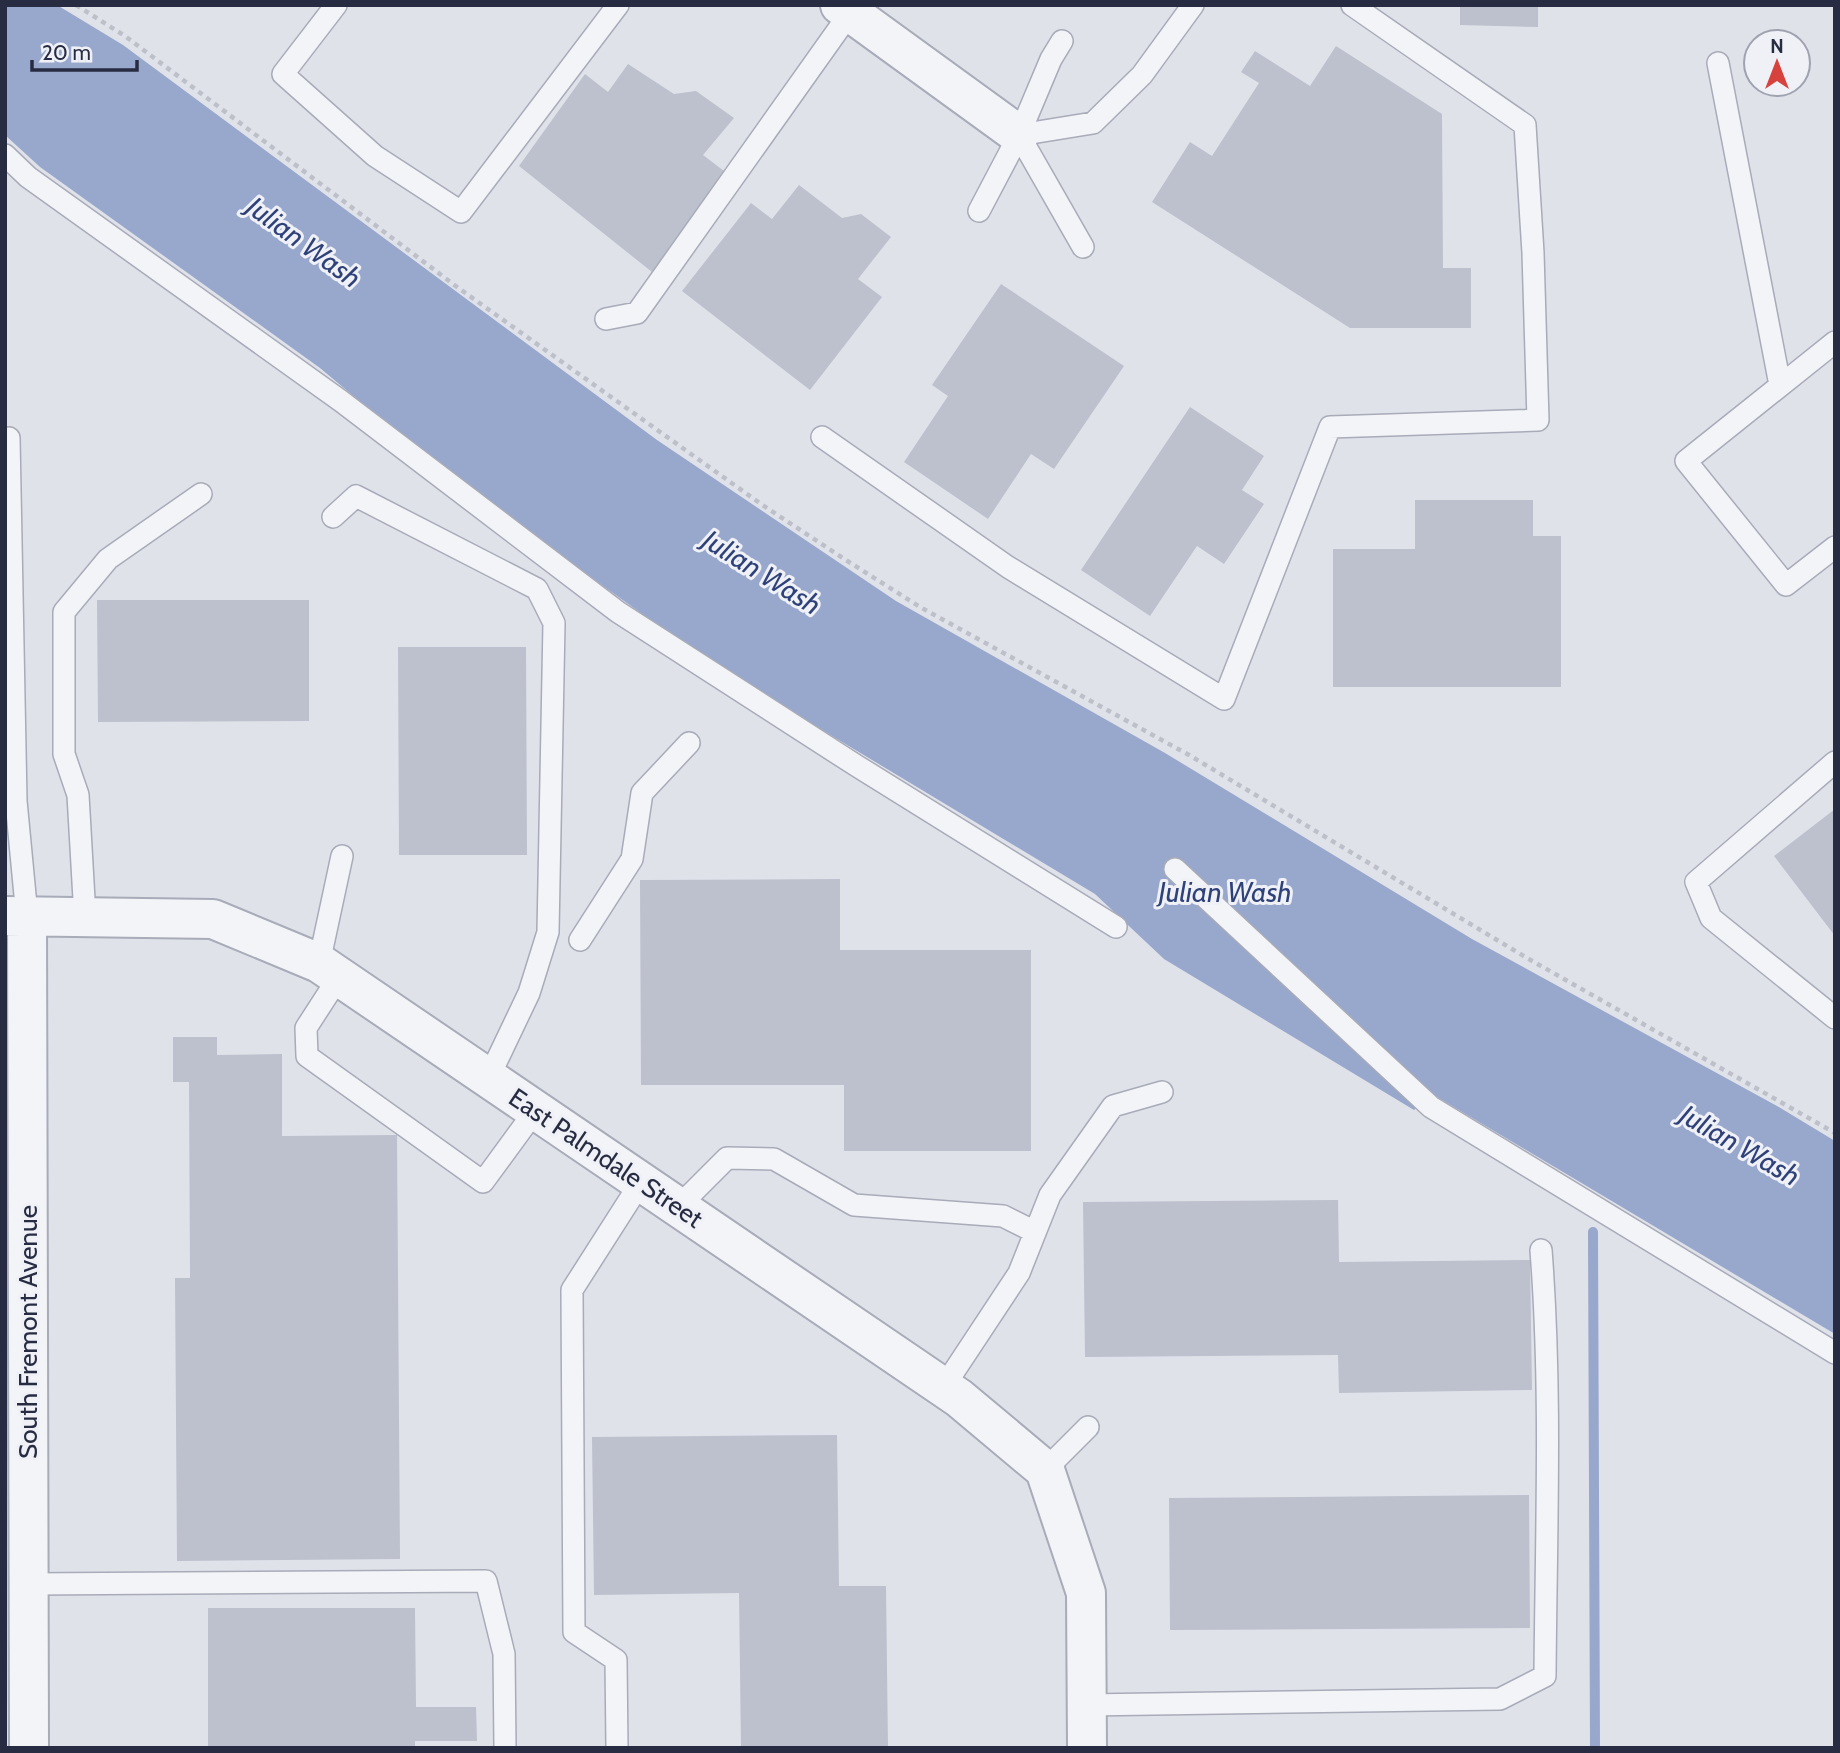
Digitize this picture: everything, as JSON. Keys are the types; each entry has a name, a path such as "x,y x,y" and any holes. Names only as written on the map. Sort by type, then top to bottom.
{"street":[{"path":"845,9 1019,135"},
{"name":"East Palmdale Street","path":"16,916 214,919 329,970 943,1388 1045,1471"},
{"name":"South Fremont Avenue","path":"16,916 29,1584 29,1748"},
{"path":"1045,1471 1086,1593 1087,1748"}],"lane":[{"path":"335,5 284,74 375,156 461,212 618,5"},
{"path":"1019,135 1093,123 1142,75 1193,5"},
{"path":"822,437 1008,567 1224,699 1330,427 1538,420 1533,253 1525,125 1352,5"},
{"path":"606,319 637,313 845,9"},
{"path":"979,211 1019,135 1051,59 1062,41"},
{"path":"1718,63 1780,385"},
{"path":"1019,135 1083,247"},
{"path":"5,156 28,177 341,401 618,612 857,766 1116,927"},
{"path":"1835,342 1686,461 1786,585 1835,548"},
{"path":"9,438 11,801 16,916"},
{"path":"85,917 78,796 64,754 64,612 108,559 201,494"},
{"path":"333,517 356,496 537,589 554,623 548,932 529,993 488,1079"},
{"path":"580,940 632,859 642,793 689,743"},
{"path":"1835,762 1696,882 1710,918 1835,1018"},
{"path":"342,856 329,970 306,1028 307,1056 483,1182 535,1111"},
{"path":"1175,869 1431,1107 1835,1353"},
{"path":"943,1388 1019,1273 1050,1195 1113,1106 1162,1092"},
{"path":"678,1207 727,1158 774,1159 854,1205 1003,1216 1035,1232"},
{"path":"617,1748 616,1660 574,1632 572,1290 641,1182"},
{"path":"1086,1704 1500,1699 1545,1676 1546,1423 1542,1250"},
{"path":"1045,1471 1088,1427"},
{"path":"29,1584 486,1581 504,1654 505,1748"}],"path":[{"path":"76,5 125,36 457,287 761,504 849,562 920,607 1189,755 1527,958 1835,1133"}],"water":[{"name":"Julian Wash","path":"5,5 57,5 123,45 657,440 896,601 1165,753 1472,939 1777,1106 1835,1141 1835,1334 1432,1094 1414,1110 1164,959 1095,894 709,662 442,470 320,368 40,167 5,135"}],"building":[{"path":"1460,5 1538,5 1538,27 1460,25"},
{"path":"1336,46 1442,114 1443,268 1471,268 1471,328 1350,328 1152,202 1190,142 1212,156 1259,83 1241,72 1255,51 1310,86"},
{"path":"628,64 674,94 696,91 734,118 703,155 724,171 652,272 519,166 585,74 608,92"},
{"path":"799,185 842,218 861,214 891,237 858,279 882,297 810,390 682,291 751,203 772,219"},
{"path":"1001,284 1124,366 1054,469 1031,454 988,519 904,462 948,396 932,385"},
{"path":"1190,407 1264,456 1242,490 1264,504 1224,564 1197,546 1150,616 1081,570"},
{"path":"1415,500 1533,500 1533,536 1561,536 1561,687 1333,687 1333,549 1415,549"},
{"path":"97,600 309,600 309,721 98,722"},
{"path":"398,647 526,647 527,855 399,855"},
{"path":"1835,809 1835,936 1774,856"},
{"path":"840,879 840,950 1031,950 1031,1151 844,1151 844,1085 641,1085 640,880"},
{"path":"173,1037 217,1037 217,1055 282,1054 282,1136 397,1135 400,1559 177,1561 175,1278 190,1278 189,1082 173,1082"},
{"path":"1338,1200 1339,1262 1530,1260 1532,1390 1339,1393 1338,1355 1085,1357 1083,1202"},
{"path":"837,1435 839,1586 886,1586 888,1748 741,1748 739,1593 594,1595 592,1437"},
{"path":"1529,1495 1530,1628 1170,1630 1169,1498"},
{"path":"208,1608 415,1608 416,1707 476,1707 477,1741 415,1741 415,1748 208,1748"}],"waterway":[{"path":"1593,1232 1595,1748"}]}
